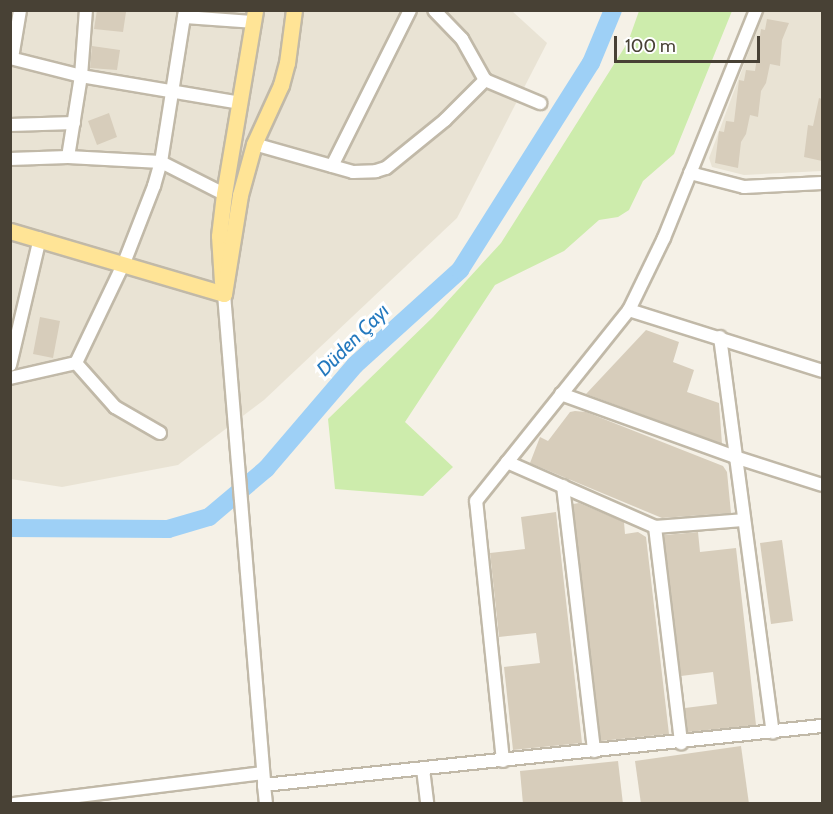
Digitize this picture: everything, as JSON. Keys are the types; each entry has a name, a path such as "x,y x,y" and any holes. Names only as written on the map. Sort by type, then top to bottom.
{"main road":[{"path":"224,294 240,195 254,144 281,85 287,63 294,10"},
{"path":"224,294 219,262 224,194 254,16"},
{"path":"10,231 224,294"}],"street":[{"path":"20,10 11,58 81,76 241,103"},
{"path":"68,157 81,76 86,10"},
{"path":"332,166 410,10"},
{"path":"434,10 462,39 485,80 540,103"},
{"path":"503,761 476,501 629,310 664,238 756,10"},
{"path":"76,363 124,263 154,186 161,162 184,14 254,16"},
{"path":"254,144 332,166 363,172 386,168 445,120 485,80"},
{"path":"10,124 74,123"},
{"path":"10,159 68,157 161,162 224,194"},
{"path":"690,173 744,187 822,183"},
{"path":"10,365 40,238"},
{"path":"224,294 266,804"},
{"path":"629,310 822,371"},
{"path":"720,337 773,732"},
{"path":"10,378 76,363"},
{"path":"76,363 116,407 160,433"},
{"path":"561,394 735,457 822,485"},
{"path":"507,462 655,527 743,520"},
{"path":"563,486 594,751"},
{"path":"655,527 681,742"},
{"path":"14,804 263,779 423,769 822,726"},
{"path":"423,769 427,804"}],"shaded area":[{"path":"10,11 512,11 547,43 457,218 264,400 178,465 62,487 11,479"},
{"path":"764,11 822,11 822,171 744,175 712,167 709,158"}],"green space":[{"path":"639,11 732,11 674,154 643,181 629,210 618,217 599,220 564,251 495,285 405,422 453,467 423,496 335,489 328,419 433,317 501,243 628,42"}],"building":[{"path":"97,10 126,12 123,32 94,29"},
{"path":"767,19 789,23 782,40 780,66 770,64 766,83 761,91 758,117 750,115 746,134 741,142 738,168 715,163 719,131 724,132 726,121 734,122 739,80 744,81 746,70 755,71 761,29 765,30"},
{"path":"92,46 120,50 117,70 90,68"},
{"path":"819,98 822,99 822,161 804,157 808,125 813,126"},
{"path":"109,113 117,137 97,145 88,121"},
{"path":"40,317 60,321 53,358 33,354"},
{"path":"646,330 679,342 673,362 694,370 687,392 719,403 722,444 586,394"},
{"path":"570,412 586,412 723,466 727,472 731,513 662,518 530,463 540,437 548,441"},
{"path":"579,503 624,522 625,534 638,532 646,537 669,734 601,741 573,504"},
{"path":"556,512 582,743 513,750 504,667 540,663 536,633 499,637 490,553 525,549 521,517"},
{"path":"698,532 700,552 736,548 756,725 688,732 685,708 717,704 713,672 681,676 664,535"},
{"path":"782,540 793,621 771,624 760,543"},
{"path":"741,746 749,804 641,804 635,761"},
{"path":"618,761 623,804 523,804 520,771"}],"waterway":[{"name":"Düden Çayı","path":"10,528 168,529 209,517 266,469 355,365 460,270 591,63 613,10"}]}
